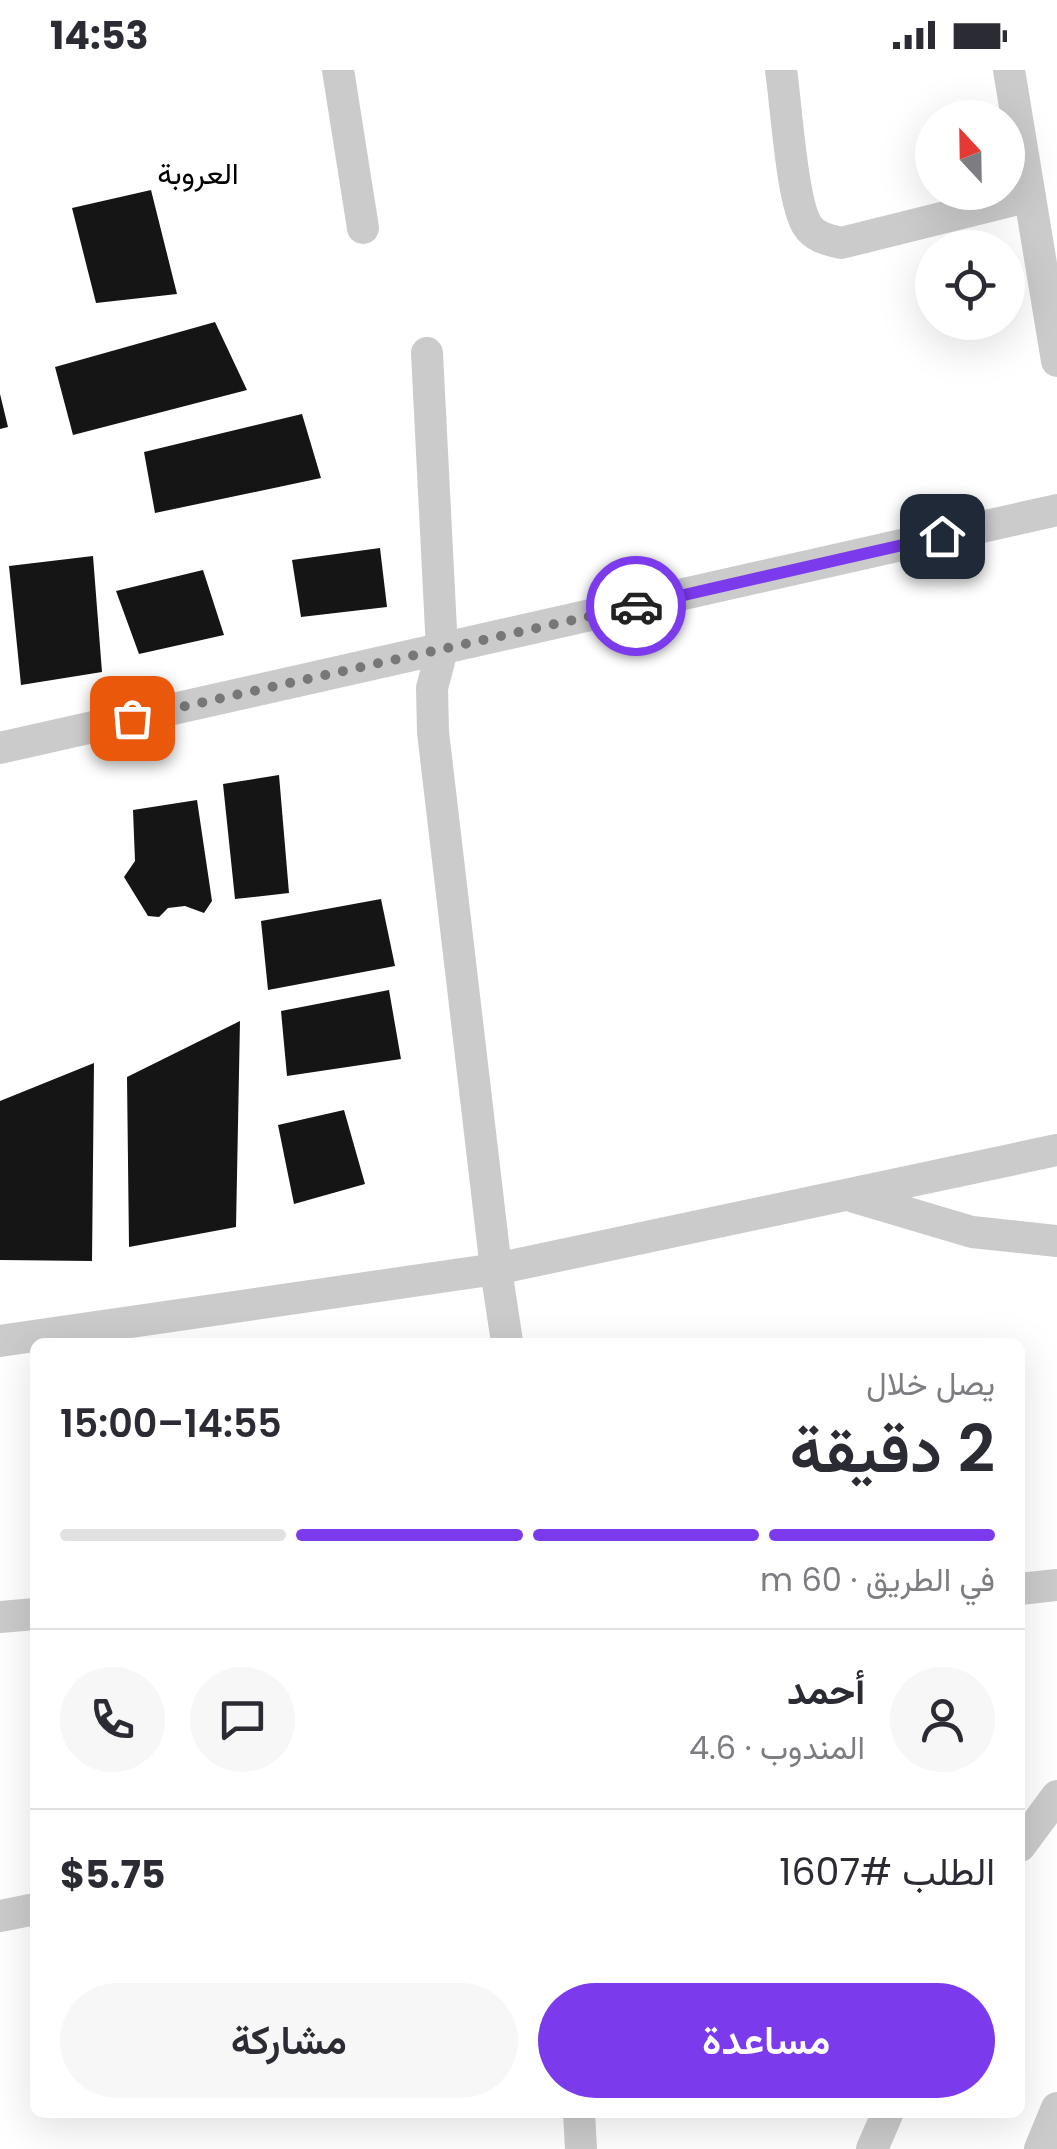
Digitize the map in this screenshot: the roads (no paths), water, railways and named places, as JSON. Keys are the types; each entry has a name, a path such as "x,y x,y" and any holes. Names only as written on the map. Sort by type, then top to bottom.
{"street":[{"path":"338,70 363,228"},
{"path":"781,70 800,206 808,228 824,240 841,243 1030,196"},
{"path":"1009,70 1057,361"},
{"path":"427,352 442,650 432,688 433,732 506,1338"},
{"path":"0,748 1057,510"},
{"path":"0,1342 496,1269 1057,1150"},
{"path":"850,1196 972,1232 1057,1242"},
{"path":"1025,1588 1057,1585"},
{"path":"0,1617 30,1614"},
{"path":"1025,1839 1057,1796"},
{"path":"0,1916 30,1911"},
{"path":"1040,2149 1057,2108"},
{"path":"579,2118 582,2149"},
{"path":"872,2149 885,2118"}],"district":[{"name":"العروبة","path":"198,174"}]}
